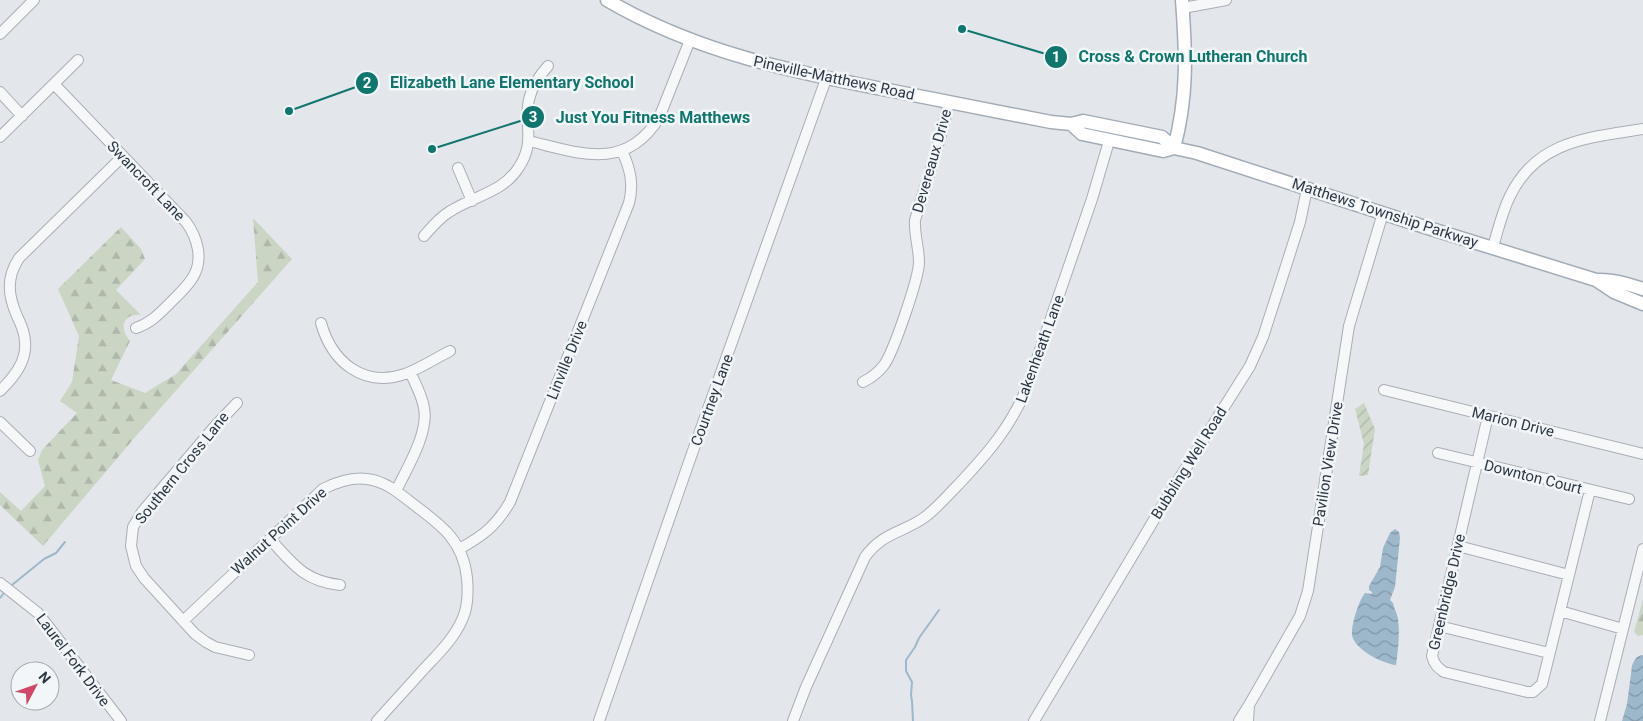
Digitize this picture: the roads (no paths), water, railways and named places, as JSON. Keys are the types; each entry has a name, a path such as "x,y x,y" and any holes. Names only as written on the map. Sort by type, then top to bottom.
{"main road":[{"name":"Pineville-Matthews Road","path":"607,0 635,16 690,40 747,60 826,79 1051,122 1072,124 1083,121 1162,137 1174,148"},
{"path":"1174,148 1180,126 1185,85 1183,4"},
{"name":"Pineville-Matthews Road","path":"1072,124 1082,134 1109,141 1162,151 1174,148"},
{"name":"Matthews Township Parkway","path":"1174,148 1197,153 1596,280 1614,292 1643,304"},
{"name":"Matthews Township Parkway","path":"1596,280 1619,281 1643,289"}],"street":[{"path":"0,34 34,0"},
{"path":"1183,4 1226,0"},
{"path":"529,141 586,155 603,155 622,151 638,142 659,118 690,40"},
{"path":"0,138 78,60"},
{"path":"424,236 447,213 496,190 510,178 524,158 529,141 529,97 536,80 548,66"},
{"name":"Courtney Lane","path":"599,721 692,453 826,79"},
{"name":"Swancroft Lane","path":"54,84 193,231 198,254 198,266 190,282 154,320 136,328"},
{"path":"0,92 22,116"},
{"name":"Devereaux Drive","path":"863,382 876,374 885,364 896,339 917,275 919,262 914,232 915,220 942,135 949,102"},
{"path":"1493,247 1510,195 1521,176 1540,157 1557,147 1575,141 1643,129"},
{"name":"Lakenheath Lane","path":"793,721 806,687 865,557 884,538 915,524 933,511 987,454 1017,412 1028,386 1089,208 1109,141"},
{"name":"Linville Drive","path":"459,549 473,542 489,530 503,514 510,502 629,203 632,192 631,175 622,151"},
{"path":"0,392 15,374 22,362 25,351 24,334 9,294 11,271 14,265 122,157"},
{"path":"458,168 472,201"},
{"name":"Bubbling Well Road","path":"1034,721 1157,514 1253,359 1263,337 1285,269 1308,189"},
{"name":"Pavilion View Drive","path":"1239,721 1300,616 1308,591 1349,326 1384,214"},
{"path":"320,323 325,338 333,352 344,363 363,374 383,377 399,376 450,351"},
{"path":"396,491 418,444 425,419 421,396 410,372"},
{"name":"Marion Drive","path":"1384,390 1643,454"},
{"name":"Southern Cross Lane","path":"238,403 216,425 142,512 132,531 132,554 140,572 195,634 215,647 249,655"},
{"name":"Greenbridge Drive","path":"1488,416 1432,656 1437,668 1444,672 1528,692 1533,692 1542,684 1590,490"},
{"path":"0,422 30,451"},
{"name":"Downton Court","path":"1438,453 1629,499"},
{"name":"Walnut Point Drive","path":"183,620 323,488 349,479 365,478 376,480 396,491 441,526 454,540 465,564 468,582 467,601 463,618 457,631 377,721"},
{"path":"270,538 302,571 316,580 340,585"},
{"path":"1458,546 1569,575"},
{"path":"1600,721 1643,549"},
{"name":"Laurel Fork Drive","path":"0,583 38,612 121,721"},
{"path":"1560,610 1623,629"},
{"path":"1439,626 1549,653"},
{"name":"Pavilion View Drive","path":"1248,721 1249,706"}],"water":[{"path":"1395,529 1399,532 1400,538 1395,587 1390,600 1393,603 1399,625 1396,665 1384,662 1370,655 1358,645 1352,635 1358,607 1365,593 1372,594 1369,586 1380,567 1383,548 1390,533"},
{"path":"1643,655 1643,721 1622,721 1627,704 1632,666 1639,656"}],"waterway":[{"path":"12,585 44,559 56,553 65,542"},
{"path":"0,598 4,593"},
{"path":"913,721 912,682 906,671 906,660 939,610"}],"place":[{"name":"Cross & Crown Lutheran Church","path":"962,29"},
{"name":"Elizabeth Lane Elementary School","path":"289,111"},
{"name":"Just You Fitness Matthews","path":"432,149"}]}
